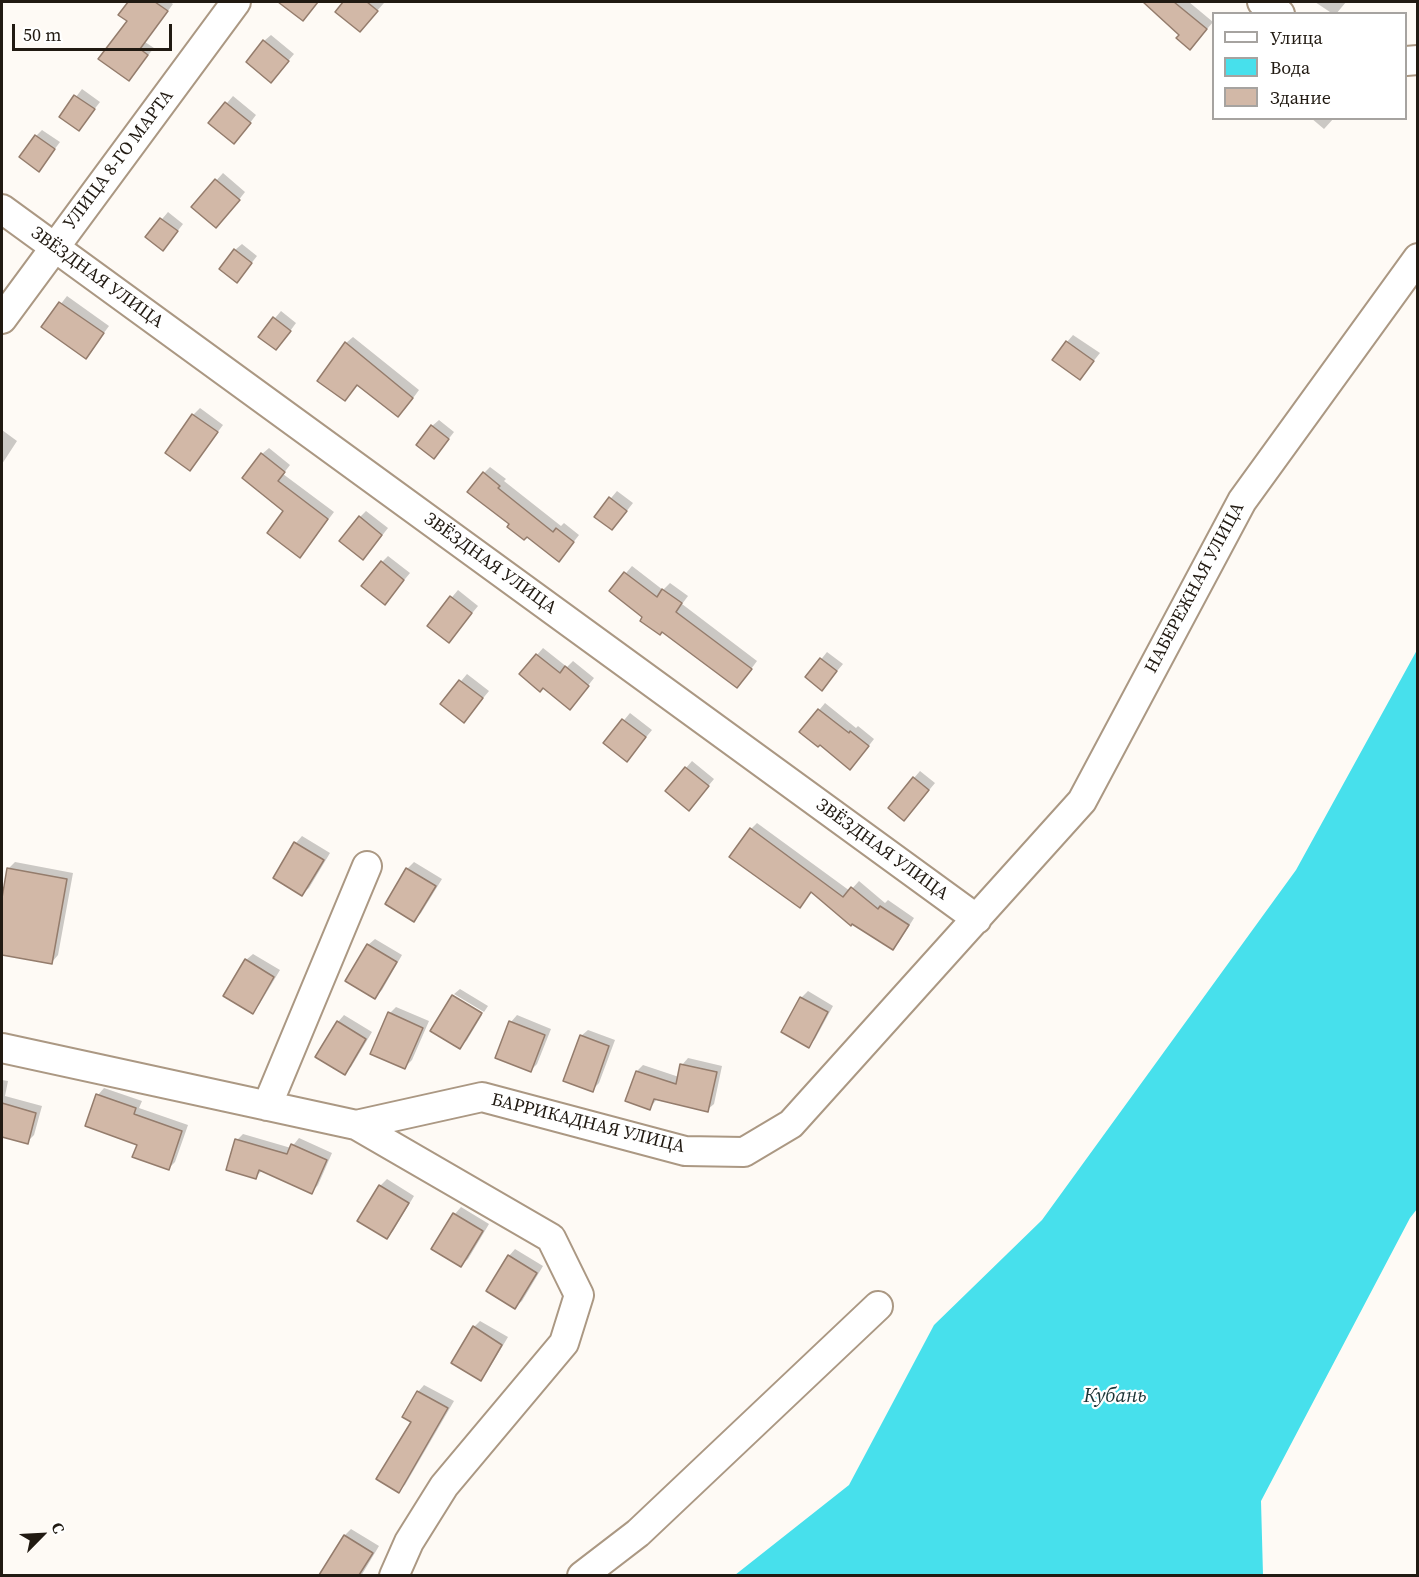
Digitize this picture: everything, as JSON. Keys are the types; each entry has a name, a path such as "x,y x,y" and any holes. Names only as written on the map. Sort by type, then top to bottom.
{"street":[{"name":"УЛИЦА 8-ГО МАРТА","path":"2,320 236,2"},
{"path":"1262,2 1277,12"},
{"name":"ЗВЁЗДНАЯ УЛИЦА","path":"2,210 977,919"},
{"name":"НАБЕРЕЖНАЯ УЛИЦА","path":"977,919 1082,801 1242,501 1418,258"},
{"path":"267,1106 367,866"},
{"name":"БАРРИКАДНАЯ УЛИЦА","path":"356,1125 482,1097 685,1151 744,1152 791,1124 977,919"},
{"name":"БАРРИКАДНАЯ УЛИЦА","path":"2,1048 356,1125 550,1238 579,1295 564,1343 444,1486 409,1542 394,1575"},
{"path":"582,1575 638,1533 878,1306"}],"water":[{"name":"Кубань","path":"1417,650 1417,1209 1410,1218 1261,1501 1263,1575 735,1575 849,1485 934,1325 1042,1220 1296,870"}],"building":[{"path":"128,2 155,2 168,11 140,49 148,55 129,81 98,59 127,21 118,15"},
{"path":"278,2 318,2 303,21"},
{"path":"343,2 367,2 378,11 360,32 335,12"},
{"path":"1143,2 1174,2 1207,29 1190,50 1176,38 1179,35"},
{"path":"263,40 289,61 271,83 246,62"},
{"path":"74,95 95,109 79,131 59,117"},
{"path":"225,102 251,123 234,144 208,123"},
{"path":"35,135 55,149 39,172 19,157"},
{"path":"215,179 240,200 216,228 191,207"},
{"path":"160,218 178,231 163,251 145,237"},
{"path":"234,249 252,263 237,283 219,269"},
{"path":"59,302 104,333 86,359 41,327"},
{"path":"273,317 291,331 276,350 258,337"},
{"path":"1066,341 1094,361 1080,380 1052,360"},
{"path":"345,342 413,398 398,417 357,385 345,401 317,381"},
{"path":"192,414 218,432 190,471 165,453"},
{"path":"431,425 449,439 434,459 416,445"},
{"path":"261,453 285,472 278,481 328,519 300,558 267,533 283,511 242,478"},
{"path":"483,472 500,486 498,488 553,532 556,528 574,542 559,562 527,537 524,540 507,527 509,524 467,492"},
{"path":"609,497 627,511 612,530 594,517"},
{"path":"359,516 382,535 363,560 339,541"},
{"path":"381,561 404,580 385,605 361,586"},
{"path":"624,572 657,597 662,589 682,603 676,612 752,669 737,688 662,632 660,635 640,621 642,617 609,591"},
{"path":"450,596 472,613 449,643 427,626"},
{"path":"536,654 560,673 565,666 589,686 570,710 543,688 540,692 519,674"},
{"path":"820,658 837,671 822,691 805,677"},
{"path":"459,680 483,698 464,723 440,704"},
{"path":"818,709 869,746 850,770 820,745 818,747 799,732"},
{"path":"622,719 646,737 627,762 603,743"},
{"path":"685,767 709,786 689,811 665,791"},
{"path":"913,777 929,790 904,821 888,808"},
{"path":"750,828 843,897 851,887 878,909 880,906 909,925 893,950 852,924 851,926 811,892 800,908 729,857"},
{"path":"294,842 324,860 302,896 273,878"},
{"path":"7,868 67,879 52,964 2,955 2,898"},
{"path":"406,868 436,886 414,922 385,904"},
{"path":"367,944 397,962 375,999 345,981"},
{"path":"245,959 274,977 253,1014 223,996"},
{"path":"452,995 482,1013 460,1049 430,1031"},
{"path":"800,997 828,1012 809,1048 781,1032"},
{"path":"388,1012 423,1028 405,1069 370,1054"},
{"path":"337,1021 366,1039 345,1075 315,1057"},
{"path":"509,1021 545,1035 531,1072 495,1058"},
{"path":"580,1035 609,1046 593,1092 563,1081"},
{"path":"680,1064 717,1072 708,1112 654,1099 650,1110 625,1101 636,1071 676,1084"},
{"path":"96,1094 136,1108 134,1114 182,1131 169,1170 132,1157 137,1145 85,1126"},
{"path":"2,1103 36,1113 28,1144 2,1137"},
{"path":"235,1139 287,1154 291,1144 327,1160 312,1194 259,1170 256,1179 226,1170"},
{"path":"379,1185 409,1203 387,1239 357,1221"},
{"path":"453,1213 483,1231 461,1267 431,1249"},
{"path":"508,1255 537,1273 515,1309 486,1291"},
{"path":"473,1326 502,1345 481,1381 451,1363"},
{"path":"417,1391 448,1408 399,1493 376,1479 411,1422 402,1417"},
{"path":"344,1535 373,1553 359,1575 319,1575"}]}
